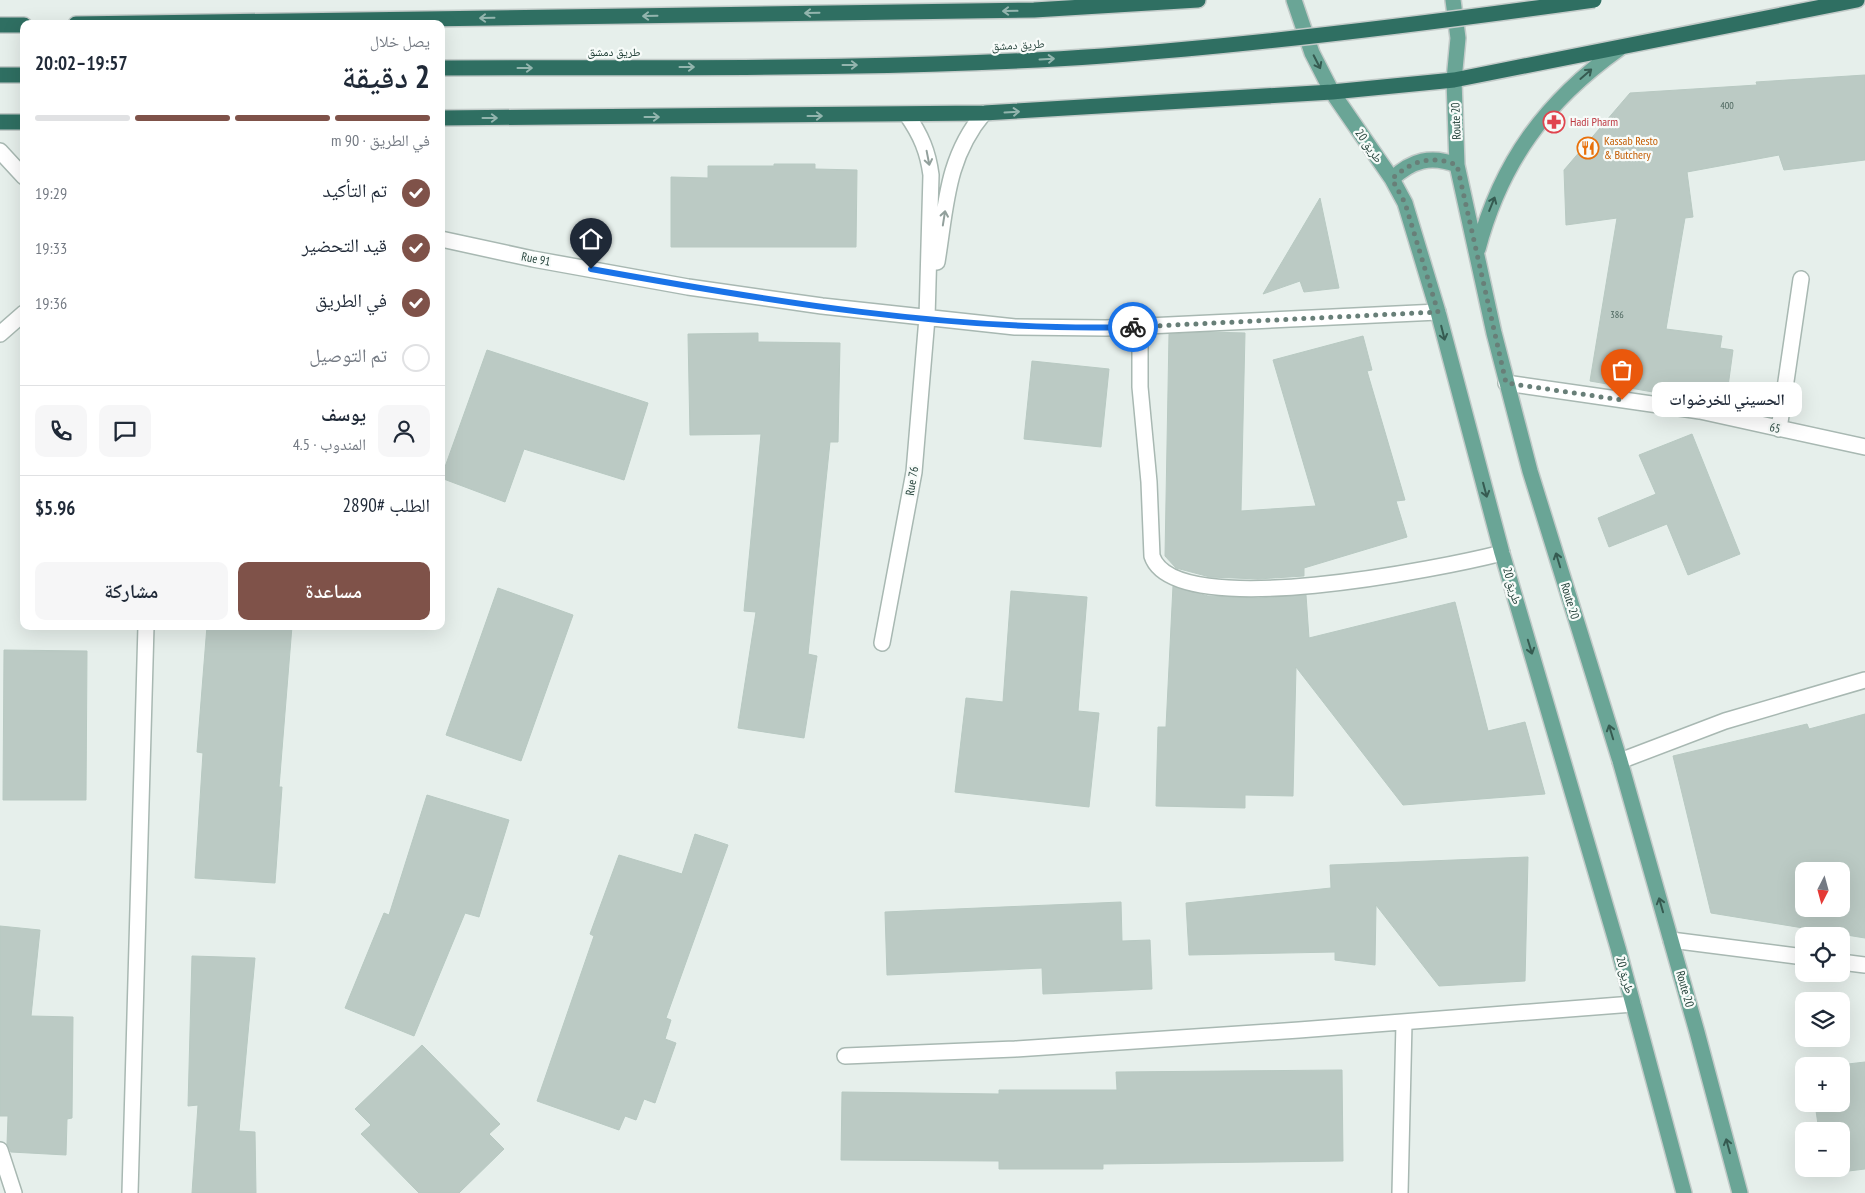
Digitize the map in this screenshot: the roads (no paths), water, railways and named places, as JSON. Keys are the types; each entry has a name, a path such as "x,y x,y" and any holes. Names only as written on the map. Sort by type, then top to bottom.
{"highway":[{"path":"350,20 1034,10 1198,0"},
{"name":"طريق دمشق","path":"445,68 918,65 1103,56 1238,44 1493,14 1594,0"},
{"path":"445,118 984,114 1332,92 1454,80 1619,49 1857,0"},
{"path":"0,25 20,24"},
{"path":"0,76 20,75"},
{"path":"0,122 20,122"}],"main road":[{"name":"طريق 20","path":"1294,0 1312,53 1332,92 1392,179 1405,203 1438,312 1502,553 1633,1004 1684,1193"},
{"name":"Route 20","path":"1453,0 1458,38 1454,80 1457,165 1506,383 1530,471 1620,761 1740,1193"},
{"path":"1477,250 1497,191 1528,136 1569,88 1619,49"},
{"path":"1392,179 1415,162 1429,159 1444,160 1457,165"}],"street":[{"name":"Rue 76","path":"928,318 952,171 959,150 969,130 984,114"},
{"name":"Rue 76","path":"882,643 914,472 928,318 931,175 928,153 923,140 907,115"},
{"path":"0,151 20,174"},
{"name":"Rue 91","path":"445,240 533,259 688,287 822,306 1015,327 1140,327 1438,312"},
{"path":"1779,429 1801,279"},
{"path":"0,334 20,316"},
{"path":"1140,327 1140,387 1149,482 1152,556 1155,565 1173,579 1220,587 1294,587 1391,576 1458,564 1502,553"},
{"name":"65","path":"1506,383 1700,411 1865,447"},
{"path":"130,1193 146,630"},
{"path":"1620,761 1725,721 1865,680"},
{"path":"1671,940 1795,956"},
{"path":"1850,963 1865,965"},
{"path":"845,1056 1015,1048 1404,1023 1633,1004"},
{"path":"1400,1193 1404,1023"},
{"path":"0,1150 14,1193"}],"place":[{"name":"Hadi Pharm","path":"1554,122"},
{"name":"Kassab Resto & Butchery","path":"1588,148"},
{"name":"الحسيني للخرضوات","path":"1622,400"}]}
